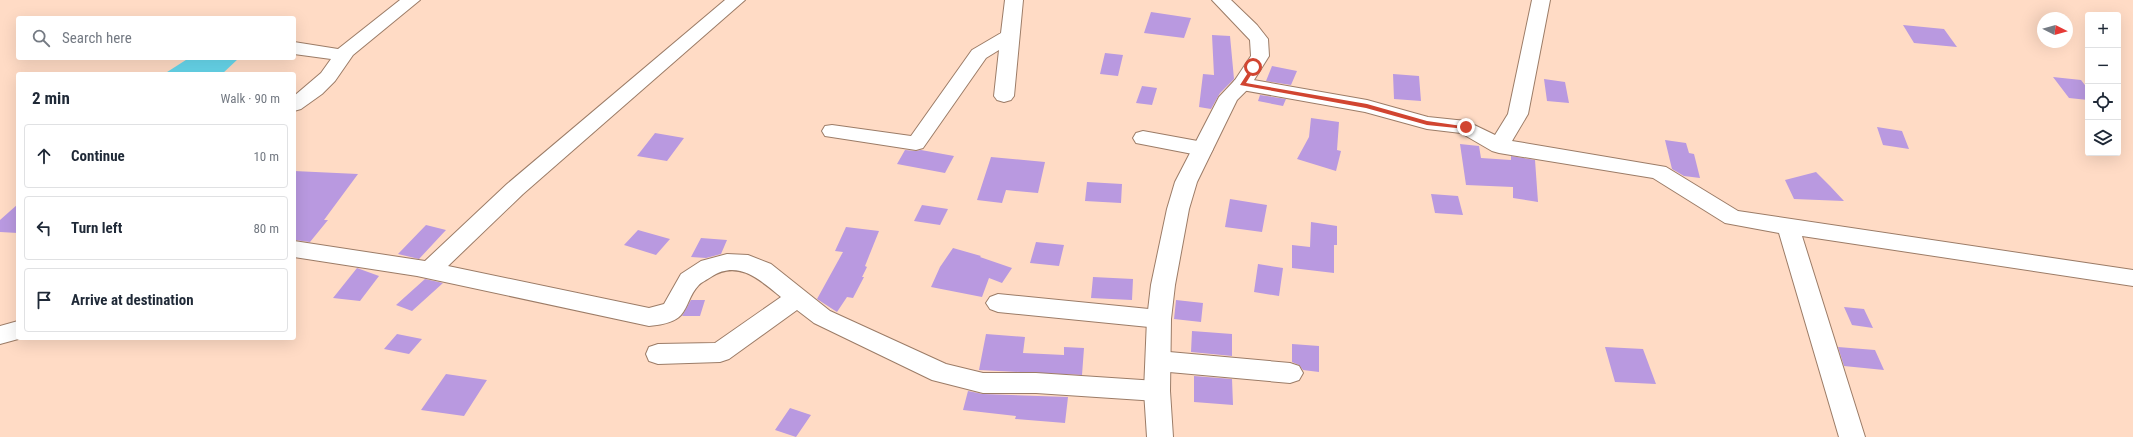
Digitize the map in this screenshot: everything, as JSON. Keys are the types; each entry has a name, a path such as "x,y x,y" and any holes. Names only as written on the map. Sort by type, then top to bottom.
{"street":[{"path":"296,104 315,90 328,77 342,55 411,0"},
{"path":"430,270 515,189 736,0"},
{"path":"1004,96 1014,0"},
{"path":"1160,437 1157,391 1160,319 1163,285 1177,215 1186,182 1229,97 1242,84 1260,56 1259,39 1243,19 1221,0"},
{"path":"1499,146 1518,114 1542,0"},
{"path":"832,131 916,143 979,54 1011,35"},
{"path":"296,48 342,55"},
{"path":"1242,84 1367,106 1427,123 1466,127 1499,146 1659,172 1733,218 2133,278"},
{"path":"1143,138 1203,149"},
{"path":"1788,226 1852,437"},
{"path":"296,249 430,270 648,317 672,310 689,280 695,275 717,263 736,262 756,266 822,317 941,373 983,383 1036,383 1157,391"},
{"path":"658,354 720,352 797,298"},
{"path":"998,303 1160,319"},
{"path":"0,335 16,331"},
{"path":"1158,361 1290,373"}],"water":[{"path":"186,60 237,60 224,72 167,72"}],"building":[{"path":"1151,12 1191,18 1184,38 1144,33"},
{"path":"1903,25 1944,29 1957,47 1914,43"},
{"path":"1212,35 1230,36 1234,79 1220,93 1211,109 1199,107 1203,74 1214,75"},
{"path":"1105,53 1123,55 1118,76 1100,74"},
{"path":"1272,66 1297,71 1291,85 1266,81"},
{"path":"1393,74 1419,76 1421,101 1394,99"},
{"path":"2053,77 2081,80 2085,85 2085,100 2069,98"},
{"path":"1544,79 1565,82 1569,103 1547,101"},
{"path":"1142,86 1157,88 1152,105 1136,103"},
{"path":"1260,95 1286,99 1283,106 1258,101"},
{"path":"1311,118 1339,122 1337,150 1341,151 1336,171 1297,159 1309,137"},
{"path":"1877,127 1902,131 1909,149 1883,145"},
{"path":"655,133 684,138 667,161 637,156"},
{"path":"1665,140 1686,143 1689,153 1694,154 1700,178 1684,176 1672,169"},
{"path":"1460,144 1479,146 1481,158 1511,160 1511,156 1535,160 1538,202 1513,198 1513,187 1466,185"},
{"path":"905,150 921,150 954,156 945,173 897,164"},
{"path":"991,157 1045,162 1038,193 1006,190 1002,203 977,200"},
{"path":"296,171 358,174 324,220 328,220 310,242 296,240"},
{"path":"1816,172 1844,201 1794,199 1785,180"},
{"path":"1087,182 1122,184 1121,203 1085,201"},
{"path":"1431,194 1458,196 1463,215 1435,213"},
{"path":"1230,199 1267,205 1262,232 1225,227"},
{"path":"922,205 948,209 940,225 914,221"},
{"path":"16,206 16,233 0,232 0,220"},
{"path":"1311,222 1337,226 1337,245 1334,245 1334,273 1292,268 1292,245 1310,247"},
{"path":"426,225 446,230 419,259 398,254"},
{"path":"846,227 879,231 865,266 867,267 862,277 864,277 853,298 847,297 837,312 817,299 843,252 835,251"},
{"path":"638,230 670,239 656,255 624,245"},
{"path":"701,238 727,240 721,254 706,258 691,257"},
{"path":"1036,242 1064,245 1059,266 1030,263"},
{"path":"953,248 981,256 980,257 1012,268 1002,283 989,278 982,297 931,287 940,267"},
{"path":"1258,264 1283,268 1279,296 1254,292"},
{"path":"357,268 379,276 360,301 333,298"},
{"path":"1093,277 1133,279 1132,300 1091,298"},
{"path":"425,279 443,283 412,311 396,305"},
{"path":"691,300 705,300 700,316 682,316"},
{"path":"1176,300 1203,303 1201,322 1174,319"},
{"path":"1844,307 1864,309 1873,328 1852,325"},
{"path":"1192,331 1232,334 1232,356 1191,352"},
{"path":"397,334 422,339 409,354 384,349"},
{"path":"986,334 1025,337 1023,353 1064,355 1064,347 1084,348 1082,375 979,370"},
{"path":"1292,344 1319,346 1319,372 1303,370 1299,365 1292,362"},
{"path":"1605,347 1643,349 1656,384 1615,382"},
{"path":"1838,347 1875,350 1884,370 1844,366"},
{"path":"446,374 487,380 464,416 421,410"},
{"path":"1194,376 1232,379 1233,405 1194,402"},
{"path":"968,391 983,394 1068,397 1065,423 1015,419 1016,416 963,410"},
{"path":"790,408 811,415 796,437 775,430"}],"route":[{"path":"1253,67 1242,84 1367,106 1427,123 1466,127"}]}
